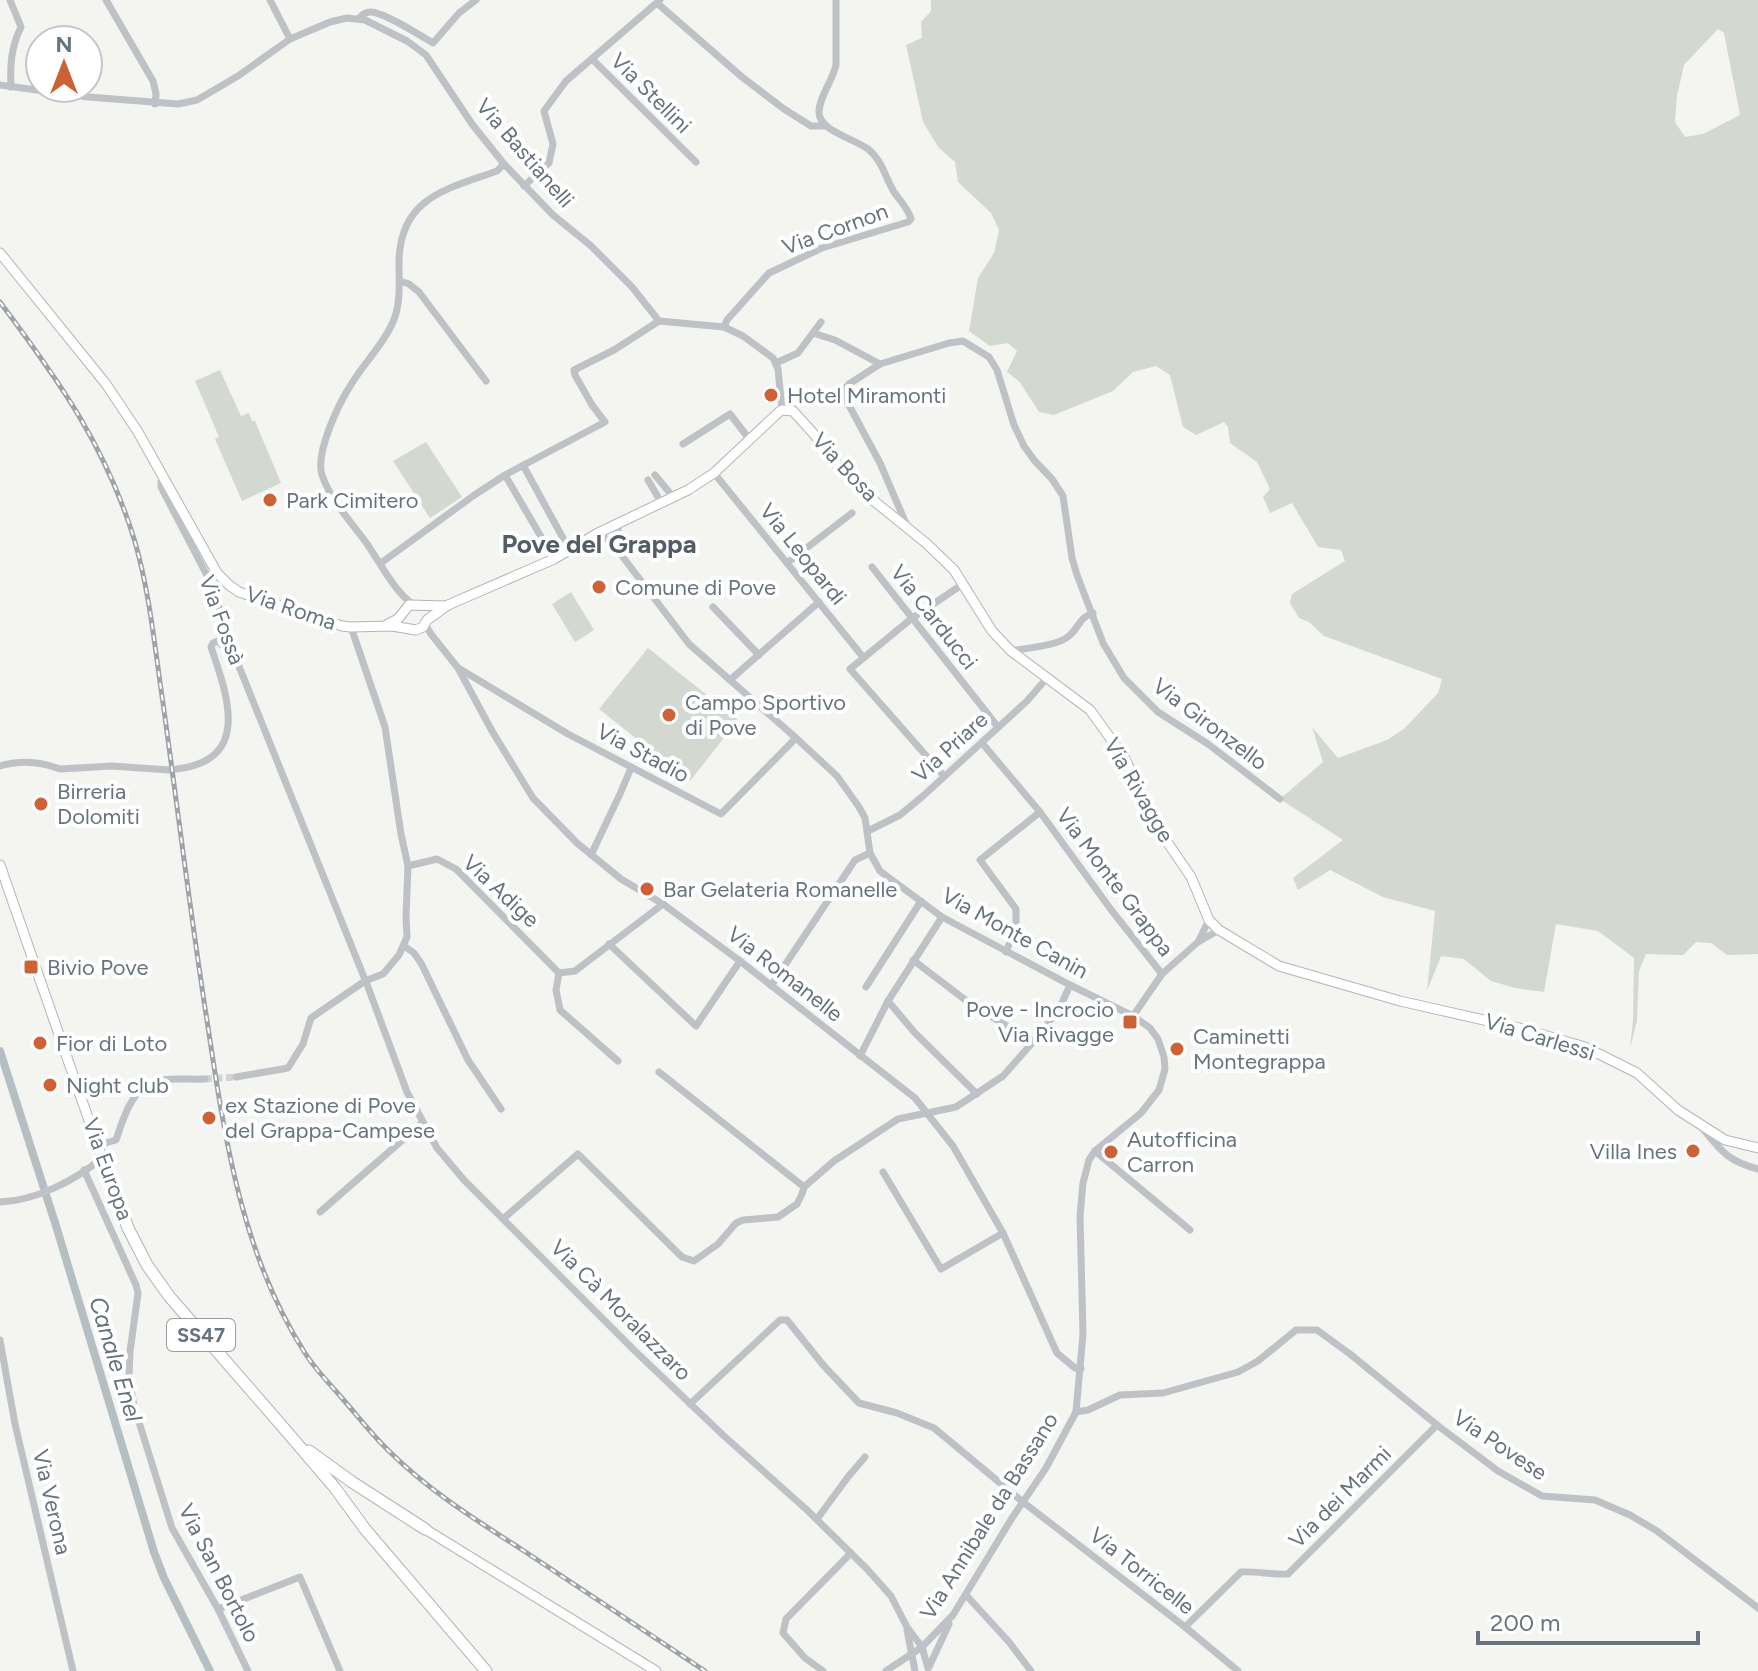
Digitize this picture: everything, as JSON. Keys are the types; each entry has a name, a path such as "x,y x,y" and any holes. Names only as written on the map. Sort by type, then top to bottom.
{"highway":[{"name":"Via Europa","path":"102,1158 128,1228 154,1276 192,1325 288,1433"},
{"name":"SS47","path":"288,1433 486,1671"},
{"path":"288,1433 329,1466 425,1529"},
{"name":"SS47","path":"335,1488 366,1518 496,1671"},
{"path":"460,1639 477,1671"}],"main road":[{"name":"Via Fossà","path":"0,253 106,384 164,479"},
{"path":"402,613 402,623 412,629 448,605 554,559 598,533 674,498 714,473 782,410"},
{"name":"Via Bosa","path":"782,410 793,411 844,472 954,570 963,584"},
{"name":"Via Roma","path":"164,479 217,573 229,585 252,597 351,627 383,625 412,629"},
{"name":"Via Rivagge","path":"963,584 992,631 1011,651 1090,710 1124,757 1159,830 1191,877 1209,920 1219,930 1263,958 1300,973"},
{"name":"Via Roma","path":"383,625 398,619 402,613 417,605"},
{"path":"417,605 448,605"},
{"path":"417,605 426,612 426,622"},
{"name":"Via Europa","path":"0,865 102,1158"},
{"name":"Via Carlessi","path":"1300,973 1585,1047 1637,1073 1678,1110 1725,1140 1758,1148"},
{"path":"425,1529 656,1671"}],"street":[{"path":"10,0 21,27 14,42 10,64 11,87"},
{"path":"106,0 153,81 155,104"},
{"path":"270,0 290,39"},
{"path":"371,0 372,11"},
{"path":"0,85 155,104 178,104 197,100 238,76 290,39 330,22 359,18 372,11 433,43 459,13 476,0"},
{"path":"826,126 818,112 836,65 836,0"},
{"path":"592,59 658,1 742,77 784,109 811,126 826,126"},
{"name":"Via Bastianelli","path":"359,18 407,41 426,55 472,124 504,164 553,215 590,245 632,287 659,321"},
{"name":"Via Stellini","path":"524,186 549,163 553,144 544,111 566,81 592,59 696,162"},
{"name":"Via Cornon","path":"724,327 769,273 822,248 911,219 879,159 858,142 826,126"},
{"path":"402,613 400,594 326,486 321,470 327,435 350,385 395,319 400,248 407,225 421,204 431,196 497,171 504,164"},
{"path":"400,281 419,292 486,381"},
{"path":"381,563 505,475 605,422 592,405 574,370 614,350 659,321 724,327 767,353 776,363 782,410"},
{"path":"776,363 798,353 821,322"},
{"path":"813,333 835,340 880,364"},
{"name":"Via Gironzello","path":"907,526 880,463 844,396 844,390 880,364 963,341 989,357 997,370 1024,446 1063,496 1072,558 1103,643 1124,678 1158,712 1208,744 1280,799"},
{"path":"683,444 730,414 750,440"},
{"path":"523,465 570,551"},
{"name":"Via Leopardi","path":"714,473 863,657"},
{"path":"505,475 554,559"},
{"path":"662,504 651,477 674,498"},
{"name":"Via Fossà","path":"164,479 161,487 212,585 232,649 365,981"},
{"path":"525,509 542,500"},
{"path":"787,563 852,513"},
{"path":"618,524 618,537 625,560"},
{"path":"598,533 613,544 689,644 837,776 859,807 868,831 870,853 855,860 771,986"},
{"name":"Via Carducci","path":"872,567 998,727"},
{"path":"944,776 850,669 911,619 963,584"},
{"path":"400,594 417,605"},
{"path":"730,680 819,602"},
{"path":"713,607 759,655"},
{"path":"1011,651 1062,640 1071,635 1083,617 1093,613"},
{"name":"Via Romanelle","path":"426,622 431,634 458,668 533,798 577,843 621,879 663,904 740,961 915,1098 953,1146 1003,1233 1057,1353 1075,1368 1081,1369"},
{"path":"236,1077 288,1068 303,1044 311,1018 365,981 383,974 407,937 408,866 385,727 351,627"},
{"path":"358,650 363,627"},
{"path":"412,629 431,634"},
{"path":"0,766 23,762 60,769 112,766 173,770 191,768 207,759 222,746 229,721 211,647 218,641 228,651 250,695"},
{"name":"Via Stadio","path":"458,668 568,734 721,814 796,738"},
{"name":"Via Priare","path":"868,831 900,815 982,743 1046,679"},
{"name":"Via Monte Grappa","path":"982,743 1040,812 1162,974"},
{"path":"591,855 631,768"},
{"name":"Via Monte Grappa","path":"1006,952 1016,927 1016,909 980,860 1040,812"},
{"name":"Via Monte Canin","path":"870,853 880,871 942,917 1133,1016"},
{"name":"Via Adige","path":"408,866 437,859 456,869 559,973"},
{"path":"866,987 921,901"},
{"path":"618,1061 560,1010 556,990 559,973 575,971 663,904"},
{"path":"860,1056 888,1001 942,917"},
{"path":"1198,942 1209,920"},
{"path":"1190,1230 1095,1151 1141,1113 1163,1080 1164,1057 1158,1039 1150,1028 1133,1016 1162,974 1198,942 1219,930"},
{"path":"609,944 696,1026 740,961"},
{"path":"404,946 421,963 468,1060 501,1109"},
{"path":"913,960 972,1005 1034,1042"},
{"name":"Via Cà Moralazzaro","path":"365,981 407,1092 437,1148 464,1180 690,1404 851,1553 891,1596 907,1627 922,1647"},
{"path":"503,1219 578,1154 682,1257 694,1261 718,1244 736,1223 778,1217 797,1204 804,1187 834,1161 898,1119 956,1107 1009,1071 1061,1005 1070,985"},
{"path":"888,1001 915,1033 977,1094"},
{"path":"659,1072 804,1187"},
{"path":"98,1145 116,1140 132,1101 147,1085 165,1080 205,1079"},
{"path":"320,1212 422,1123"},
{"path":"1698,1123 1724,1155 1758,1169"},
{"name":"Via Annibale da Bassano","path":"886,1671 922,1647 953,1615 1046,1468 1076,1412 1083,1334 1080,1216 1083,1183 1089,1160 1095,1151"},
{"path":"0,1202 52,1190 102,1158"},
{"name":"Via San Bortolo","path":"84,1170 138,1293 129,1377 134,1406 172,1528 218,1609 248,1671"},
{"path":"883,1172 941,1269 1003,1233"},
{"name":"Via Torricelle","path":"690,1404 780,1320 787,1320 859,1403 897,1413 934,1428 1238,1671"},
{"name":"Via Povese","path":"1076,1412 1088,1410 1120,1395 1163,1393 1238,1372 1258,1361 1296,1330 1317,1330 1498,1471 1542,1496 1595,1500 1630,1515 1657,1531 1758,1608"},
{"name":"Via Verona","path":"0,1340 15,1424 73,1671"},
{"name":"Via dei Marmi","path":"1185,1627 1241,1572 1288,1574 1437,1425"},
{"path":"817,1519 865,1457"},
{"path":"823,1671 805,1658 783,1633 786,1619 851,1553"},
{"path":"218,1609 300,1577 340,1671"},
{"path":"966,1595 1031,1671"},
{"path":"928,1670 953,1615"},
{"name":"Via Cà Moralazzaro","path":"907,1627 915,1671"},
{"path":"922,1647 928,1670"}],"shaded area":[{"path":"931,0 1758,0 1758,954 1727,955 1711,943 1696,942 1683,955 1646,954 1639,971 1637,1021 1630,1048 1634,958 1598,931 1556,924 1544,992 1491,981 1464,959 1441,956 1427,991 1435,911 1383,897 1330,870 1298,890 1293,878 1343,840 1280,799 1323,762 1312,727 1338,758 1387,740 1404,729 1438,693 1442,679 1324,636 1309,622 1299,618 1290,603 1292,594 1345,561 1341,550 1318,547 1292,503 1270,513 1263,497 1270,489 1257,462 1230,443 1228,427 1224,422 1196,435 1183,427 1170,375 1156,366 1133,372 1113,391 1054,415 1039,412 1019,381 1007,372 1017,351 1008,343 990,346 969,331 978,278 994,253 999,230 991,213 958,182 955,162 939,148 923,122 906,45 922,38 921,22 931,11","holes":["1718,29 1724,33 1740,115 1703,134 1685,137 1675,122 1684,65"]},
{"path":"220,370 241,416 249,413 255,421 281,483 242,501 215,439 219,437 195,381"},
{"path":"426,442 462,497 430,518 393,461"},
{"path":"571,592 594,630 575,642 552,604"},
{"name":"Campo Sportivo di Pove","path":"648,648 738,720 690,781 599,709"}],"waterway":[{"name":"Canale Enel","path":"0,1051 154,1552 210,1671"}],"tunnel":[{"path":"205,1079 236,1077"}],"railway":[{"path":"0,302 79,416 110,475 135,542 152,622 221,1112 251,1237 283,1315 318,1370 377,1439 420,1479 470,1516 705,1671"}],"place":[{"name":"Hotel Miramonti","path":"771,395"},
{"name":"Park Cimitero","path":"270,500"},
{"name":"Comune di Pove","path":"599,587"},
{"name":"Campo Sportivo di Pove","path":"669,715"},
{"name":"Birreria Dolomiti","path":"41,804"},
{"name":"Bar Gelateria Romanelle","path":"647,889"},
{"name":"Bivio Pove","path":"31,967"},
{"name":"Pove - Incrocio Via Rivagge","path":"1130,1022"},
{"name":"Fior di Loto","path":"40,1043"},
{"name":"Caminetti Montegrappa","path":"1177,1049"},
{"name":"Night club","path":"50,1085"},
{"name":"ex Stazione di Pove del Grappa-Campese","path":"209,1118"},
{"name":"Villa Ines","path":"1693,1151"},
{"name":"Autofficina Carron","path":"1111,1152"}],"district":[{"name":"Pove del Grappa","path":"599,544"}]}
